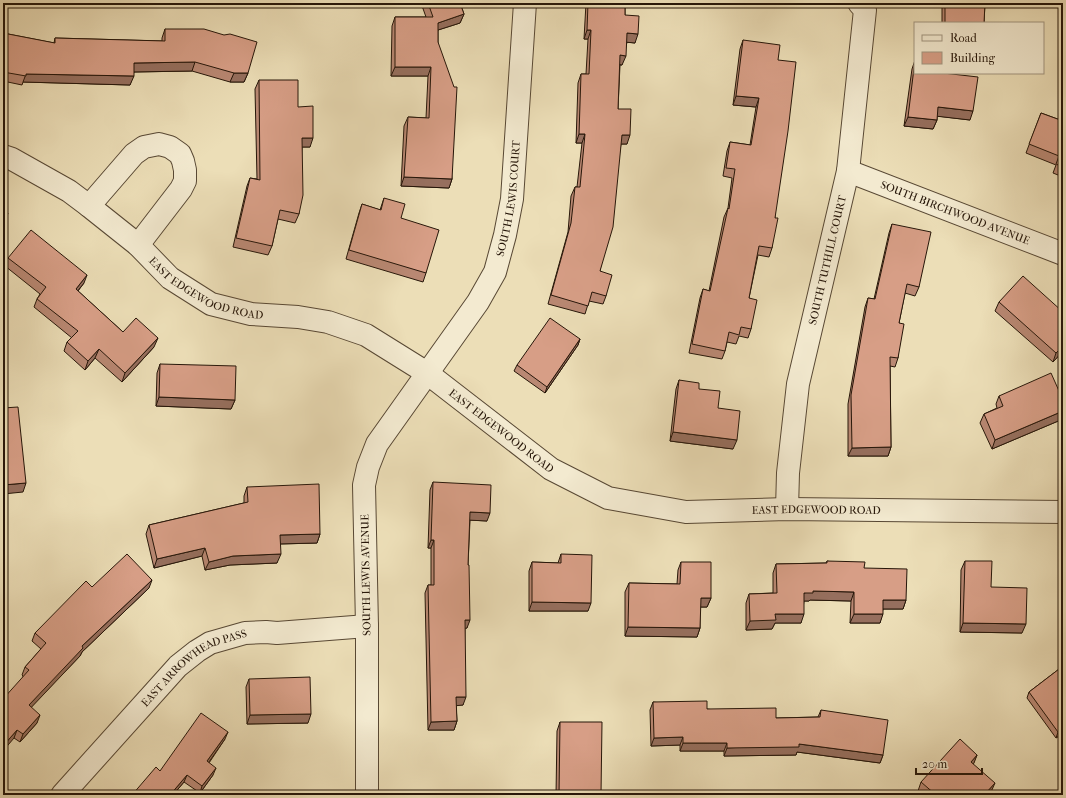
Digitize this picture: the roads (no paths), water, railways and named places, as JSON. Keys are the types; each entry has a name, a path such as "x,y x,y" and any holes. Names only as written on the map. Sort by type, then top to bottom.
{"street":[{"name":"SOUTH LEWIS COURT","path":"427,373 482,296 495,272 505,235 512,199 526,3"},
{"name":"SOUTH TUTHILL COURT","path":"787,509 788,473 798,384 848,171 862,7"},
{"path":"90,206 134,154 144,147 159,144 170,147 180,154 185,170 185,181 181,189 138,245"},
{"name":"EAST EDGEWOOD ROAD","path":"3,156 12,159 63,188 90,206 138,245 170,278 211,304 251,314 298,317 328,322 366,335 427,373 551,469 608,498 686,512 787,509 1063,512"},
{"name":"SOUTH BIRCHWOOD AVENUE","path":"848,171 1063,254"},
{"name":"SOUTH LEWIS AVENUE","path":"367,795 367,626 364,484 376,444 427,373"},
{"name":"EAST ARROWHEAD PASS","path":"62,795 178,666 210,643 245,633 277,633 367,626"}]}
